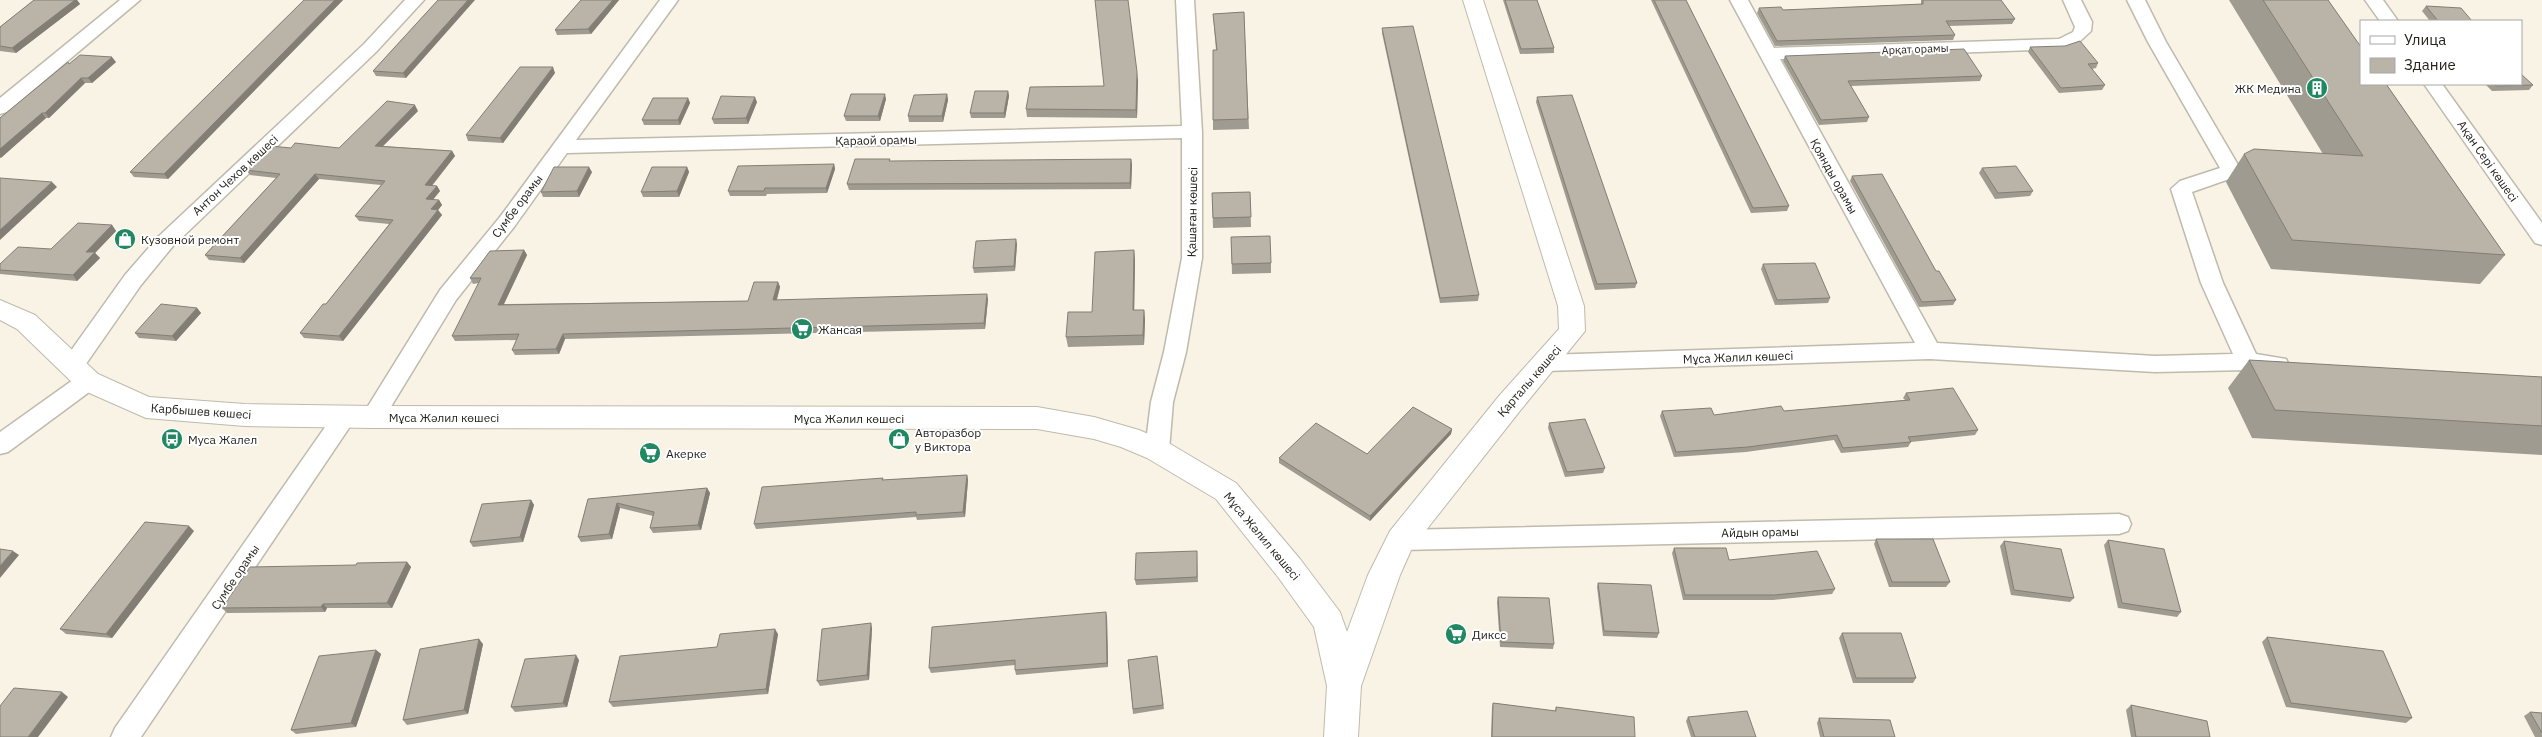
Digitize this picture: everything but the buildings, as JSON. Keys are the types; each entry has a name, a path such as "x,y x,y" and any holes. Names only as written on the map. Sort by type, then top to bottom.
{"street":[{"path":"0,108 131,0"},
{"name":"Антон Чехов көшесі","path":"0,445 81,373 133,280 166,241 370,48 415,0"},
{"name":"Сумбе орамы","path":"373,417 448,295 507,222 670,0"},
{"name":"Қашаған көшесі","path":"1157,450 1162,402 1175,352 1192,258 1192,132 1185,0"},
{"name":"Қарталы көшесі","path":"1341,737 1344,686 1384,574 1401,540 1509,404 1572,331 1571,306 1473,0"},
{"name":"Қоянды орамы","path":"1739,0 1930,351"},
{"name":"Арқат орамы","path":"1767,54 2062,44 2079,38 2084,30 2084,24 2072,0"},
{"path":"2136,0 2157,42 2231,170 2217,178 2196,181 2181,189 2212,283 2248,362"},
{"path":"2374,0 2388,20"},
{"name":"Ақан Сері көшесі","path":"2434,85 2542,238"},
{"name":"Қараой орамы","path":"561,147 1192,132"},
{"name":"Карбышев көшесі","path":"0,309 26,322 81,373 146,407 245,414 345,416"},
{"name":"Мұса Жәлил көшесі","path":"1545,363 1930,351 2155,364 2248,362 2297,367"},
{"name":"Сумбе орамы","path":"125,737 345,416"},
{"name":"Мұса Жәлил көшесі","path":"345,416 1037,418 1094,428 1129,438 1157,450 1226,491 1330,622 1344,686"},
{"name":"Айдын орамы","path":"1401,540 2119,524"}],"place":[{"name":"ЖК Медина","path":"2317,88"},
{"name":"Кузовной ремонт","path":"125,239"},
{"name":"Жансая","path":"802,329"},
{"name":"Муса Жалел","path":"172,439"},
{"name":"Авторазбор у Виктора","path":"899,439"},
{"name":"Акерке","path":"650,453"},
{"name":"Диксс","path":"1456,634"}]}
